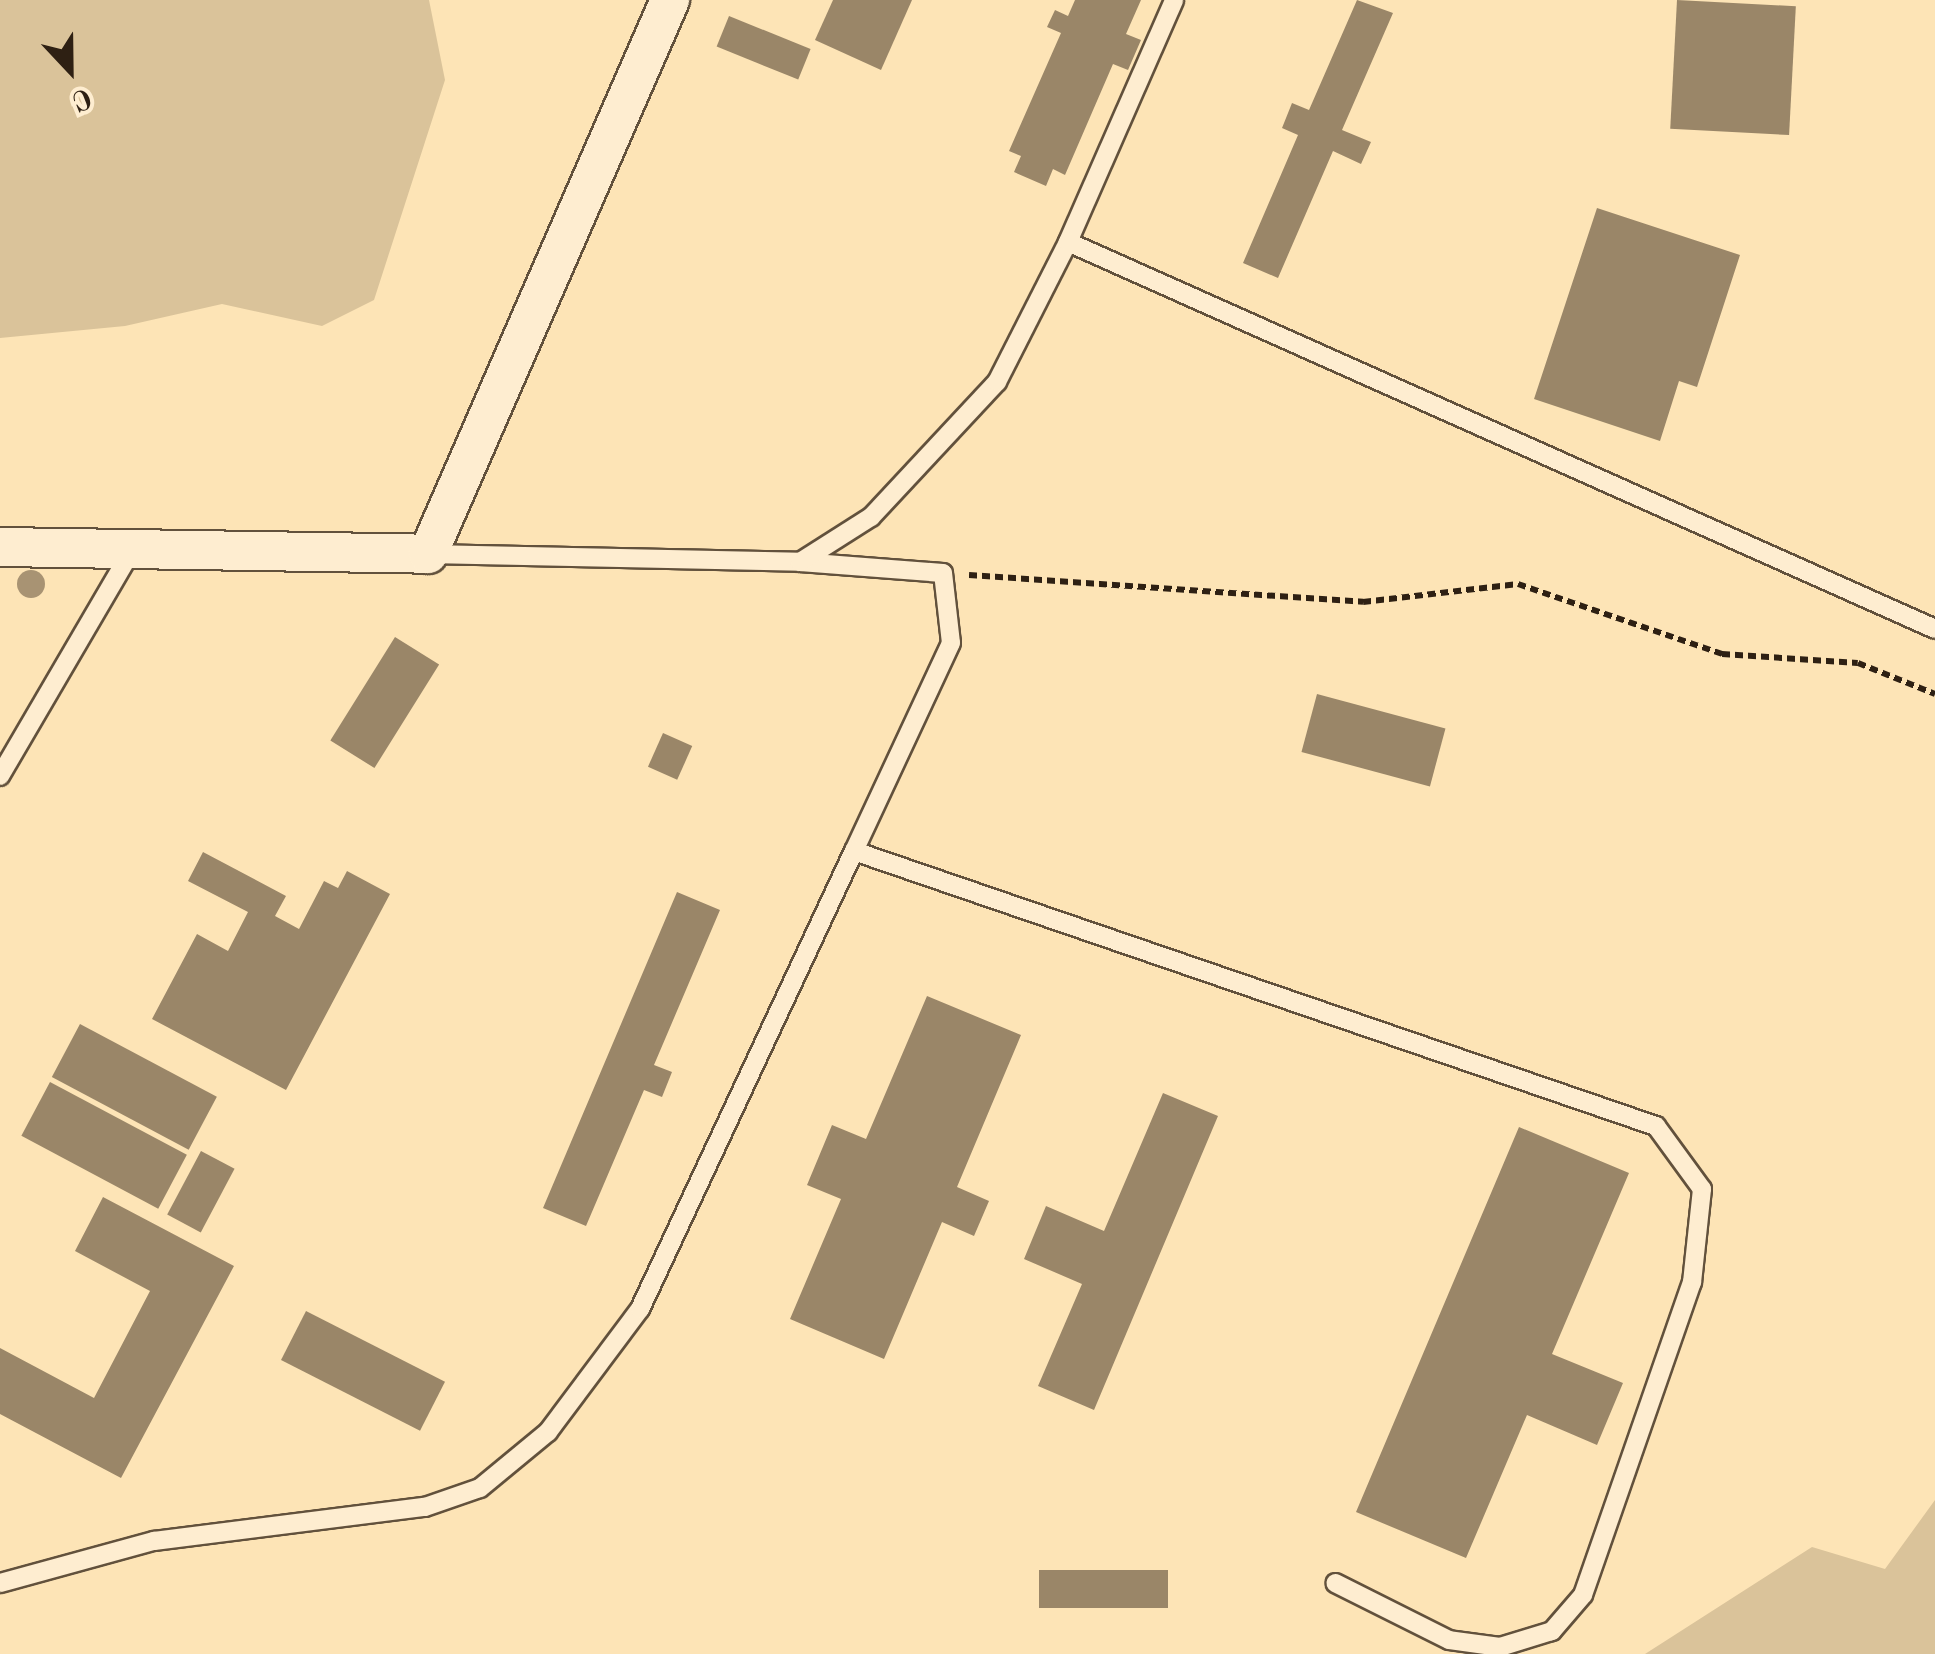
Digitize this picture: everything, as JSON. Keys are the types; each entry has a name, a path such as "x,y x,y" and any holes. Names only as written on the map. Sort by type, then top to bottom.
{"street":[{"path":"0,547 428,554 670,0"}],"lane":[{"path":"800,562 872,518 997,382 1068,242 1174,0"},
{"path":"1068,242 1935,628"},
{"path":"0,776 133,550"},
{"path":"0,1583 154,1541 424,1508 480,1488 548,1432 640,1309 952,642 943,573 800,562 428,554"},
{"path":"854,851 1656,1126 1702,1189 1685,1300 1583,1595 1552,1631 1500,1647 1450,1640 1335,1583"}],"path":[{"path":"943,573 1362,602 1518,584 1722,654 1858,663 1935,694"}],"shaded area":[{"path":"0,0 429,0 445,80 374,300 322,326 222,304 125,326 0,338"},
{"path":"1935,1500 1935,1654 1645,1654 1812,1547 1885,1569"}],"building":[{"path":"833,0 912,0 881,70 815,40"},
{"path":"1075,0 1141,0 1126,34 1141,40 1128,70 1113,64 1065,175 1053,169 1046,186 1014,172 1021,156 1009,151 1061,33 1047,27 1055,10 1068,16"},
{"path":"1357,0 1393,13 1342,130 1371,142 1361,164 1333,151 1278,278 1243,263 1298,135 1282,128 1292,103 1309,110"},
{"path":"1677,0 1796,6 1789,135 1670,129"},
{"path":"729,16 811,49 798,80 717,47"},
{"path":"1597,208 1740,255 1697,387 1679,381 1660,441 1534,399"},
{"path":"395,637 439,665 374,768 330,740"},
{"path":"1317,694 1445,728 1430,786 1301,752"},
{"path":"663,733 692,746 677,780 648,767"},
{"path":"203,852 286,896 275,916 299,929 324,881 338,888 347,871 390,894 286,1090 152,1019 197,934 228,951 248,912 188,881"},
{"path":"677,892 720,910 654,1065 672,1072 662,1097 644,1090 586,1226 543,1208"},
{"path":"927,996 1021,1035 957,1187 989,1201 974,1236 942,1222 884,1359 790,1319 841,1199 807,1185 832,1125 866,1139"},
{"path":"80,1024 217,1097 189,1150 52,1077"},
{"path":"50,1082 187,1155 158,1209 21,1136"},
{"path":"1163,1093 1218,1116 1094,1410 1038,1386 1082,1284 1024,1259 1046,1206 1104,1231"},
{"path":"1519,1127 1629,1173 1552,1354 1623,1383 1597,1445 1527,1415 1466,1558 1356,1512"},
{"path":"201,1151 235,1169 201,1232 167,1215"},
{"path":"103,1197 234,1266 121,1478 0,1414 0,1348 94,1398 150,1291 75,1251"},
{"path":"306,1311 445,1382 420,1431 281,1360"},
{"path":"1039,1570 1168,1570 1168,1608 1039,1608"}]}
